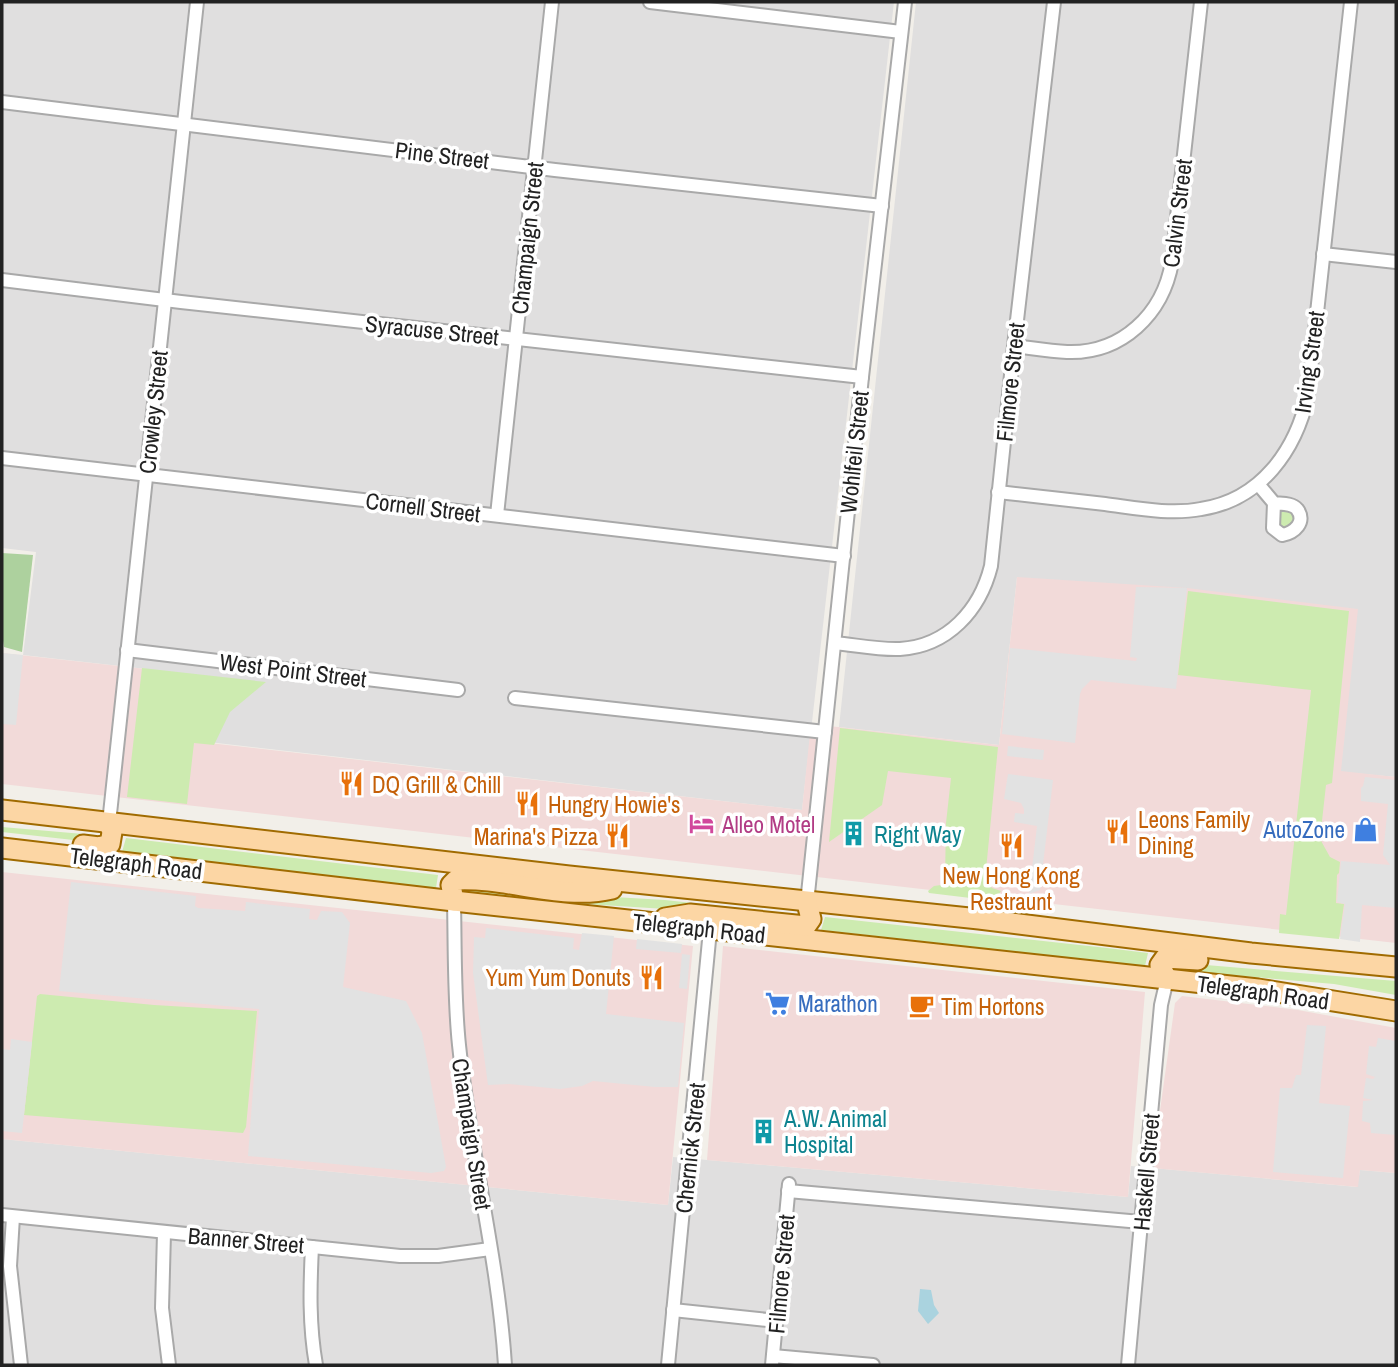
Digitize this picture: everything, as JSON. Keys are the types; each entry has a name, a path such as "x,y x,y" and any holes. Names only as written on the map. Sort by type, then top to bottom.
{"main road":[{"name":"Telegraph Road","path":"2,810 1396,967"},
{"path":"2,820 33,814"},
{"path":"2,837 107,846 111,841 108,823"},
{"name":"Telegraph Road","path":"2,848 710,930 1280,992 1396,1011"},
{"path":"454,901 451,885 456,880 600,892 636,883"},
{"path":"643,922 690,914 806,926 811,919 807,902"},
{"path":"1167,979 1160,965 1165,958 1170,957 1270,967 1314,959"},
{"path":"1280,992 1307,986 1396,999"}],"street":[{"name":"Crowley Street","path":"108,823 197,2"},
{"name":"Champaign Street","path":"497,515 552,2"},
{"path":"650,2 901,32"},
{"name":"Wohlfeil Street","path":"807,902 862,377 905,2"},
{"name":"Filmore Street","path":"835,643 887,649 911,648 939,638 960,623 976,604 988,581 1054,2"},
{"name":"Calvin Street","path":"1014,346 1069,352 1099,348 1113,343 1143,323 1161,298 1172,262 1201,2"},
{"name":"Irving Street","path":"998,492 1178,511 1202,509 1242,495 1273,470 1286,453 1303,417 1308,395 1351,2"},
{"name":"Pine Street","path":"2,102 882,206"},
{"path":"1323,254 1396,261"},
{"name":"Syracuse Street","path":"2,280 862,377"},
{"name":"Cornell Street","path":"2,458 844,556"},
{"path":"1258,484 1274,503"},
{"name":"West Point Street","path":"127,650 458,690"},
{"path":"515,698 825,732"},
{"name":"Champaign Street","path":"454,901 454,991 459,1046 499,1299 505,1365"},
{"name":"Chernick Street","path":"668,1365 710,930"},
{"name":"Haskell Street","path":"1128,1365 1161,1006 1167,979"},
{"name":"Filmore Street","path":"773,1361 788,1188 1141,1222"},
{"path":"7,1216 21,1365"},
{"name":"Banner Street","path":"7,1216 426,1256 490,1249"},
{"path":"164,1233 162,1308 169,1365"},
{"path":"312,1247 310,1326 316,1365"},
{"path":"673,1310 777,1321"},
{"path":"773,1361 873,1365"}],"shaded area":[{"path":"2,2 894,2 802,810 139,734 146,669 23,655 36,552 2,548"},
{"path":"916,2 1396,2 1396,777 1341,772 1017,577 999,745 839,727"},
{"path":"1017,577 1187,588 1358,609 1341,771 1396,777 1396,943 2,784 2,653 146,669 139,735 802,810 811,724 999,745"},
{"path":"1136,587 1187,588 1176,689 1091,680 1080,694 1075,743 1002,734 1010,648 1136,661 1137,658 1130,657"},
{"path":"2,653 23,655 16,725 3,724 2,733"},
{"path":"1008,746 1044,750 1043,760 1007,756"},
{"path":"1008,774 1053,780 1040,890 1029,894 1037,826 1014,822 1015,813 1024,814 1024,809 1021,803 1004,799"},
{"path":"1365,777 1396,780 1396,908 1362,905 1360,942 1340,939 1345,904 1337,902 1341,861 1390,865 1383,855 1388,804 1361,801 1361,788"},
{"path":"2,872 693,946 668,1205 2,1139"},
{"path":"71,882 196,896 195,906 198,908 245,911 246,902 310,909 309,919 317,920 321,911 342,912 350,923 343,987 406,1001 422,1033 446,1167 444,1171 431,1173 248,1156 259,1009 59,991"},
{"path":"486,928 574,938 573,949 579,950 582,933 614,936 606,1014 684,1023 678,1087 593,1081 582,1086 560,1089 509,1084 488,1085 473,973 474,937 485,938"},
{"path":"637,939 682,944 681,953 636,949"},
{"path":"723,946 1145,992 1128,1197 707,1160"},
{"path":"682,954 690,955 687,989 679,988"},
{"path":"1182,996 1298,1010 1396,1028 1396,1173 1360,1170 1358,1187 1152,1168 1175,1003"},
{"path":"1307,1025 1326,1026 1319,1103 1350,1106 1343,1178 1273,1172 1280,1088 1292,1088 1296,1075 1301,1075"},
{"path":"1378,1038 1396,1041 1396,1135 1371,1133 1370,1123 1362,1121 1363,1101 1373,1100 1363,1098 1366,1078 1375,1077 1366,1074 1369,1046 1376,1047"},
{"path":"11,1039 32,1042 22,1133 2,1131 2,1049 10,1050"},
{"path":"2,1139 668,1205 673,1157 1128,1197 1131,1166 1357,1187 1360,1170 1396,1173 1396,1365 2,1365"}],"green space":[{"path":"1277,508 1290,510 1296,519 1289,530 1278,527"},
{"path":"2,553 33,555 22,652 4,647"},
{"path":"1188,591 1349,611 1332,783 1326,785 1320,839 1330,857 1340,862 1336,903 1344,904 1339,939 1279,933 1280,914 1286,915 1311,690 1178,675"},
{"path":"142,668 266,682 230,712 214,745 194,743 187,804 127,797"},
{"path":"840,728 998,747 985,880 992,888 1001,891 999,894 1002,900 1007,901 1012,896 1012,903 928,891 941,885 945,878 946,823 951,778 888,771 882,805 829,842"},
{"path":"2,827 95,837 91,842 2,832"},
{"path":"126,838 438,875 436,888 122,852"},
{"path":"464,888 665,900 795,914 795,917 585,904 464,891"},
{"path":"825,917 1148,953 1145,966 821,930"},
{"path":"1182,963 1396,981 1396,995 1334,984 1174,970 1175,965"},
{"path":"40,994 257,1011 246,1127 243,1133 24,1115 37,996"}],"water":[{"path":"920,1289 931,1290 939,1313 928,1324 918,1311"}],"place":[{"name":"DQ Grill & Chill","path":"352,784"},
{"name":"Hungry Howie's","path":"528,804"},
{"name":"Alleo Motel","path":"702,824"},
{"name":"AutoZone","path":"1365,829"},
{"name":"Leons Family Dining","path":"1118,832"},
{"name":"Right Way","path":"854,834"},
{"name":"Marina's Pizza","path":"618,836"},
{"name":"New Hong Kong Restraunt","path":"1011,845"},
{"name":"Yum Yum Donuts","path":"651,977"},
{"name":"Marathon","path":"778,1003"},
{"name":"Tim Hortons","path":"921,1006"},
{"name":"A.W. Animal Hospital","path":"764,1131"}]}
